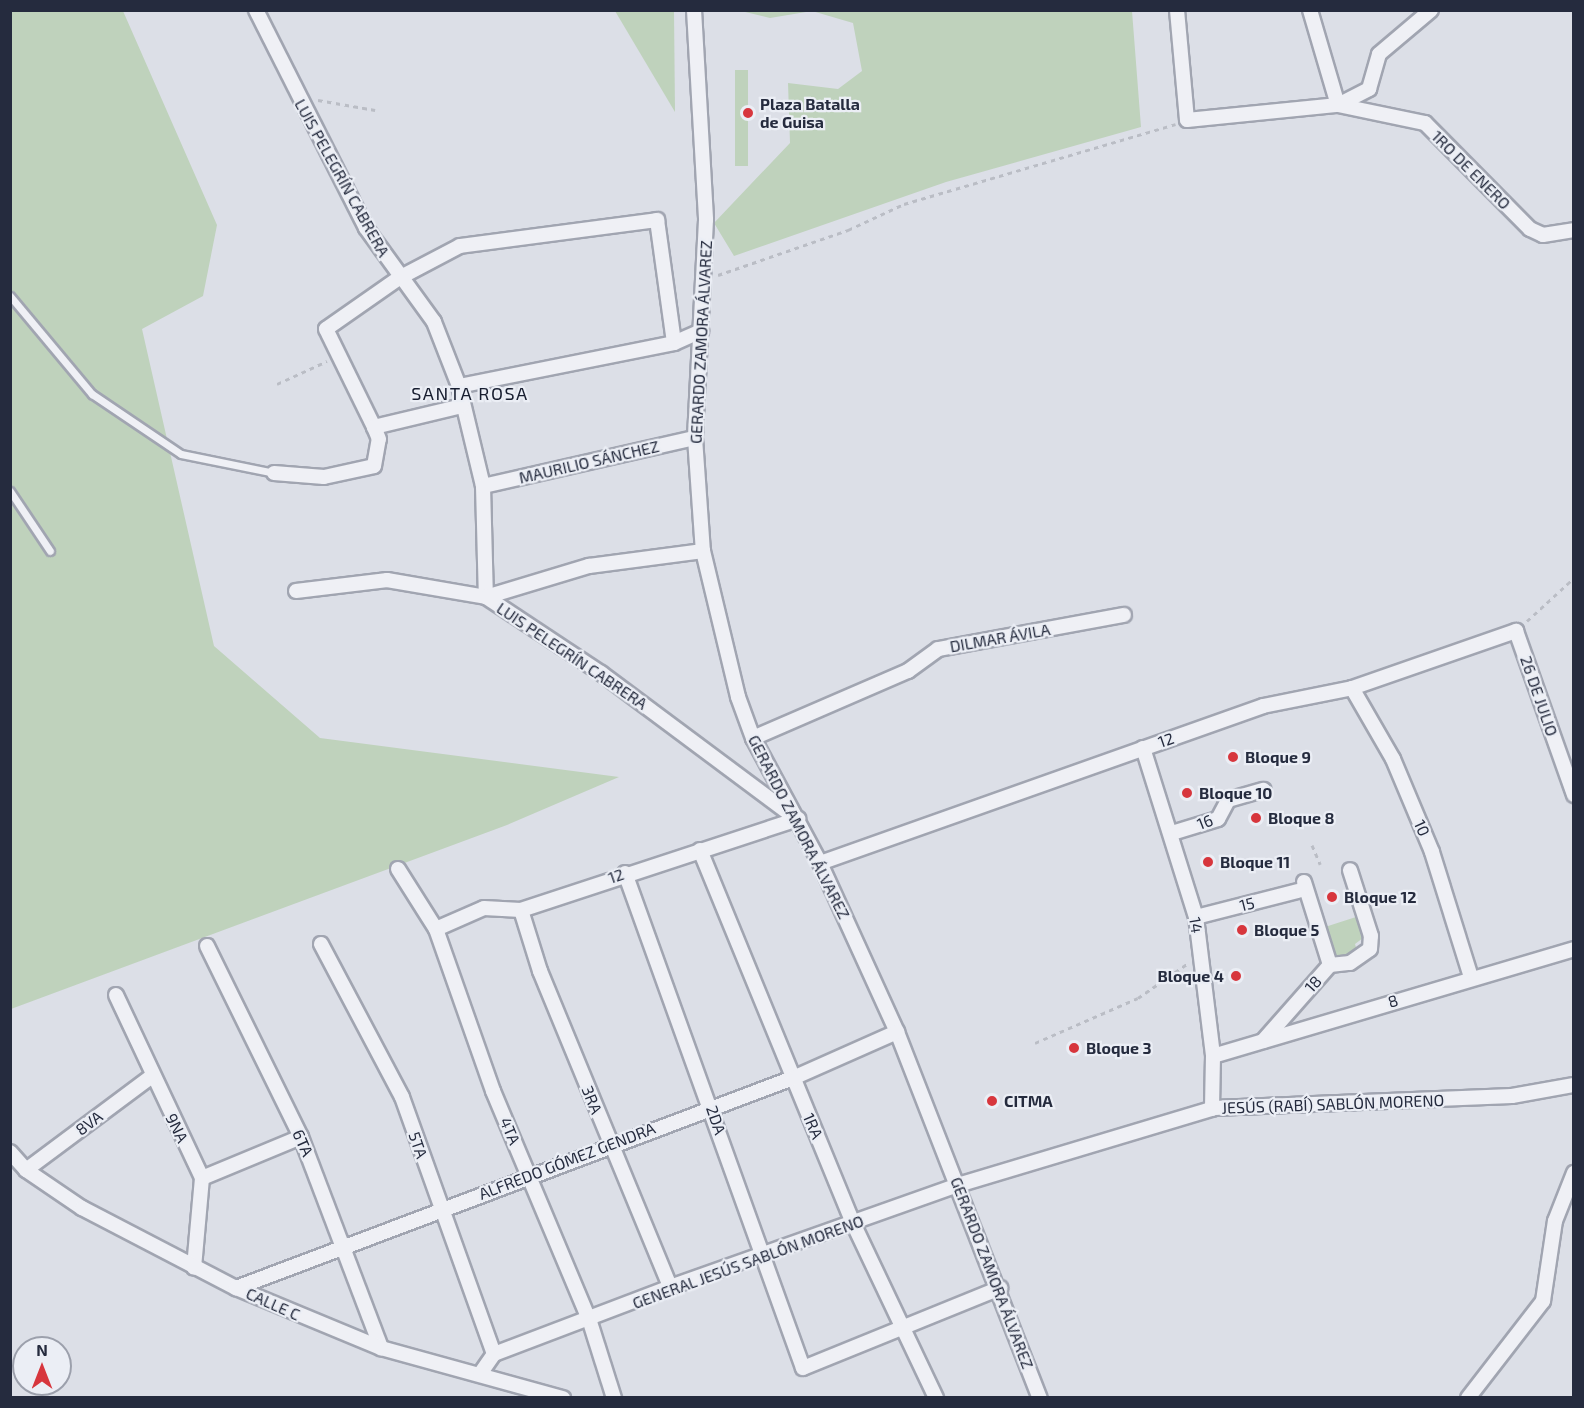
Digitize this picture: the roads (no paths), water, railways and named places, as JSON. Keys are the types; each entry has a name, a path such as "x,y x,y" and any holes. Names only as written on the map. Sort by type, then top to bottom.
{"street":[{"name":"LUIS PELEGRÍN CABRERA","path":"256,10 296,95 366,228 399,278 434,322 459,386 483,486 486,597 601,673 798,819"},
{"name":"GERARDO ZAMORA ÁLVAREZ","path":"694,10 705,279 695,438 703,551 753,738 820,863 897,1032 1000,1288 1040,1398"},
{"path":"1177,10 1186,120 1338,105 1369,89 1379,54 1431,10"},
{"path":"1310,10 1338,105"},
{"name":"1RO DE ENERO","path":"1338,105 1425,123 1530,229 1543,235 1574,230"},
{"path":"274,473 324,477 374,466 379,439 326,329 399,278 460,246 657,220 674,343"},
{"path":"459,386 674,343 701,331"},
{"path":"374,427 462,406"},
{"name":"MAURILIO SÁNCHEZ","path":"483,486 695,438"},
{"path":"296,591 387,580 486,597 589,566 703,551"},
{"name":"DILMAR ÁVILA","path":"753,738 908,671 938,649 1124,615"},
{"name":"12","path":"820,863 1263,706 1352,688 1516,632"},
{"name":"26 DE JULIO","path":"1516,632 1574,795"},
{"name":"10","path":"1352,688 1392,759 1432,852 1470,977"},
{"name":"14","path":"1143,748 1172,833 1196,917 1213,1056 1212,1109"},
{"name":"16","path":"1172,833 1218,819 1228,800 1264,790"},
{"name":"12","path":"436,929 484,908 521,910 625,873 798,819"},
{"name":"1RA","path":"700,850 853,1223 936,1398"},
{"name":"4TA","path":"398,869 436,929 529,1176 590,1322 614,1398"},
{"path":"1330,965 1350,963 1370,949 1371,936 1350,870"},
{"name":"2DA","path":"625,873 803,1368 903,1326"},
{"name":"15","path":"1196,917 1301,886"},
{"name":"18","path":"1261,1042 1330,965 1301,886"},
{"name":"3RA","path":"521,910 609,1143 670,1287"},
{"name":"5TA","path":"321,944 402,1097 494,1354"},
{"name":"6TA","path":"207,945 301,1137 346,1247 381,1348"},
{"name":"8","path":"1213,1056 1470,977 1574,949"},
{"name":"9NA","path":"116,995 152,1076 202,1178"},
{"name":"ALFREDO GÓMEZ GENDRA","path":"236,1288 609,1143 793,1078 897,1032"},
{"name":"8VA","path":"26,1170 152,1076"},
{"name":"JESÚS (RABÍ) SABLÓN MORENO","path":"958,1185 1212,1109 1512,1096 1574,1085"},
{"path":"194,1268 202,1178 301,1137"},
{"name":"CALLE C","path":"10,1152 26,1170 82,1208 236,1288 381,1348 563,1398"},
{"path":"1468,1398 1543,1301 1556,1221 1574,1173"},
{"name":"GENERAL JESÚS SABLÓN MORENO","path":"494,1354 590,1322 670,1287 764,1257 958,1185"},
{"path":"903,1326 1000,1288"},
{"path":"480,1374 494,1354"}],"lane":[{"path":"10,296 92,394 171,448 274,473"},
{"path":"10,491 50,551"}],"place":[{"name":"Plaza Batalla de Guisa","path":"748,113"},
{"name":"Bloque 9","path":"1233,757"},
{"name":"Bloque 10","path":"1187,793"},
{"name":"Bloque 8","path":"1256,818"},
{"name":"Bloque 11","path":"1208,862"},
{"name":"Bloque 12","path":"1332,897"},
{"name":"Bloque 5","path":"1242,930"},
{"name":"Bloque 4","path":"1236,976"},
{"name":"Bloque 3","path":"1074,1048"},
{"name":"CITMA","path":"992,1101"}],"district":[{"name":"SANTA ROSA","path":"470,393"}]}
